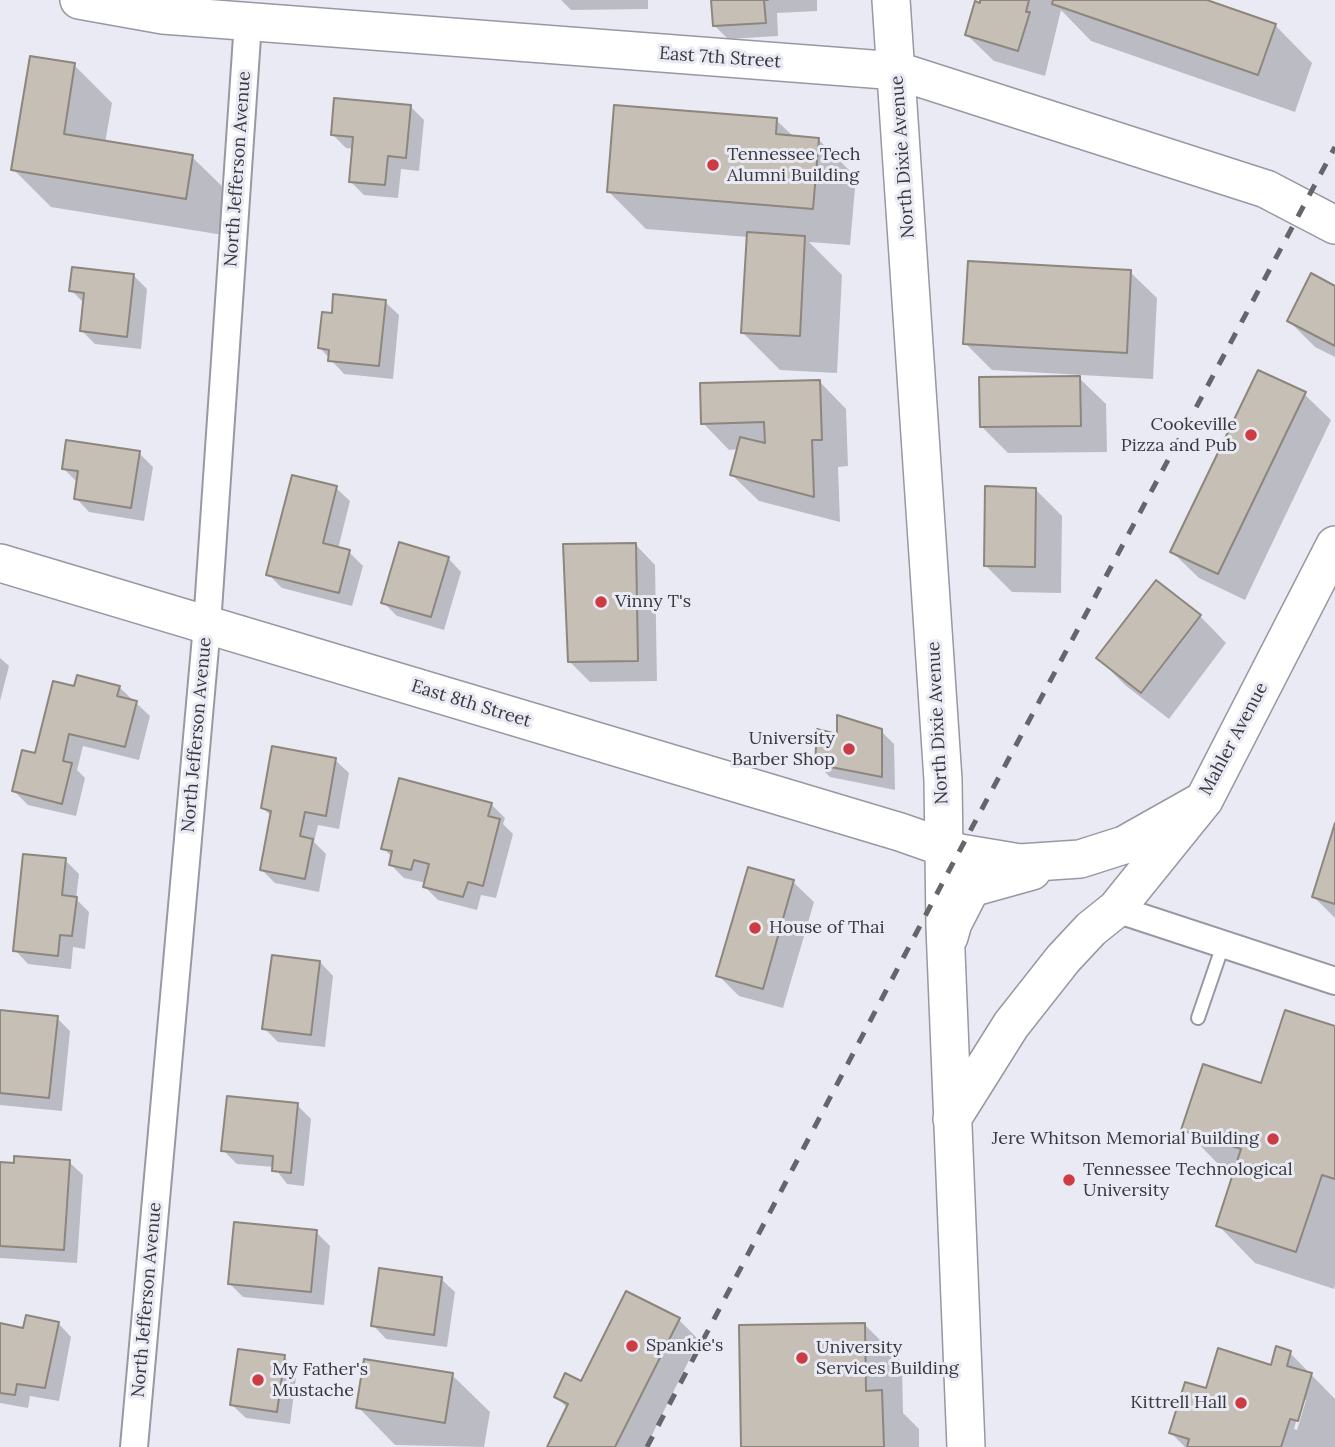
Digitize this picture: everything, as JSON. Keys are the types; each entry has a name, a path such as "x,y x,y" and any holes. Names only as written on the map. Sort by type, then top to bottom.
{"street":[{"name":"East 7th Street","path":"79,0 162,7 248,22 898,71 1266,189 1335,225"},
{"name":"North Dixie Avenue","path":"891,0 898,71 943,780 946,957 966,1447"},
{"name":"North Jefferson Avenue","path":"134,1447 207,625 248,22"},
{"name":"Mahler Avenue","path":"943,845 960,853 1020,863 1080,859 1124,845 1204,800 1335,545"},
{"name":"East 8th Street","path":"0,563 943,845"},
{"path":"952,1119 1028,1003 1091,929 1116,909 1204,800"},
{"path":"946,957 953,923 971,888 985,882 1080,859"},
{"path":"1116,909 1335,981"}],"lane":[{"path":"1198,1018 1223,945"}],"building":[{"path":"711,0 764,0 766,23 713,26"},
{"path":"980,0 1029,0 1026,12 1030,12 1018,51 965,35 975,1 980,3"},
{"path":"1053,0 1207,0 1276,24 1258,75 1052,4"},
{"path":"30,56 75,63 64,134 193,155 186,199 11,170"},
{"path":"334,98 411,105 406,158 388,156 385,185 349,182 353,137 331,135"},
{"name":"Tennessee Tech Alumni Building","path":"614,105 777,118 776,134 819,138 813,209 607,192"},
{"path":"747,232 805,236 800,336 741,333"},
{"path":"968,261 1131,270 1127,353 963,344"},
{"path":"72,267 134,274 127,337 80,331 84,293 69,291"},
{"path":"1311,273 1335,286 1335,346 1287,321"},
{"path":"333,294 386,300 379,366 328,361 329,350 318,348 322,312 332,313"},
{"path":"1258,370 1306,392 1218,574 1170,552"},
{"path":"1080,376 1081,426 980,427 979,377"},
{"path":"820,380 822,440 812,440 814,497 730,475 740,437 765,443 764,422 701,424 700,383"},
{"path":"66,440 140,451 131,508 74,499 78,471 62,469"},
{"path":"292,475 337,486 323,543 350,550 339,593 266,575"},
{"path":"985,486 1036,488 1035,567 984,566"},
{"path":"399,542 449,557 431,617 381,603"},
{"name":"Vinny T's","path":"636,543 638,661 568,662 563,544"},
{"path":"1156,580 1201,615 1141,693 1096,658"},
{"path":"77,675 120,686 117,696 137,701 125,747 69,734 63,761 72,763 62,804 12,791 22,750 35,753 53,681 74,686"},
{"name":"University Barber Shop","path":"837,715 882,729 882,777 815,764 817,729 837,734"},
{"path":"272,746 336,758 326,816 305,812 300,836 313,839 305,879 260,870 271,811 261,808"},
{"path":"399,778 492,803 488,816 500,819 483,886 468,882 463,897 423,887 429,864 414,860 411,870 389,865 392,851 381,849"},
{"path":"1335,823 1335,904 1312,897"},
{"path":"23,854 66,858 62,895 77,897 72,936 60,935 58,956 13,951"},
{"name":"House of Thai","path":"748,867 794,880 763,989 716,976"},
{"path":"272,955 320,961 311,1035 262,1029"},
{"path":"0,1010 58,1016 49,1098 0,1093"},
{"name":"Jere Whitson Memorial Building","path":"1285,1010 1335,1026 1335,1179 1322,1175 1296,1252 1216,1226 1241,1149 1181,1130 1203,1064 1261,1083"},
{"path":"227,1096 298,1103 291,1173 272,1171 273,1156 221,1151"},
{"path":"14,1156 70,1160 64,1250 0,1246 0,1162 14,1163"},
{"path":"234,1222 317,1230 311,1292 228,1284"},
{"path":"379,1268 442,1277 434,1335 371,1326"},
{"name":"Spankie's","path":"626,1291 680,1318 615,1447 547,1447 568,1404 554,1397 565,1373 581,1381"},
{"path":"26,1315 59,1322 45,1388 17,1384 15,1395 0,1393 0,1323 23,1328"},
{"name":"University Services Building","path":"865,1323 866,1391 882,1390 884,1447 741,1447 739,1325"},
{"name":"Kittrell Hall","path":"1276,1346 1291,1351 1287,1366 1312,1373 1298,1421 1290,1419 1281,1447 1187,1447 1189,1439 1169,1433 1185,1382 1206,1388 1218,1348 1271,1365"},
{"name":"My Father's Mustache","path":"238,1349 285,1355 277,1412 230,1405"},
{"path":"364,1359 453,1373 445,1423 356,1408"}],"railway":[{"path":"647,1447 944,880 1335,147"}],"place":[{"name":"Tennessee Tech Alumni Building","path":"713,165"},
{"name":"Cookeville Pizza and Pub","path":"1251,435"},
{"name":"Vinny T's","path":"601,602"},
{"name":"University Barber Shop","path":"849,749"},
{"name":"House of Thai","path":"755,928"},
{"name":"Jere Whitson Memorial Building","path":"1273,1139"},
{"name":"Tennessee Technological University","path":"1069,1180"},
{"name":"Spankie's","path":"632,1346"},
{"name":"University Services Building","path":"802,1358"},
{"name":"My Father's Mustache","path":"258,1380"},
{"name":"Kittrell Hall","path":"1241,1403"}]}
